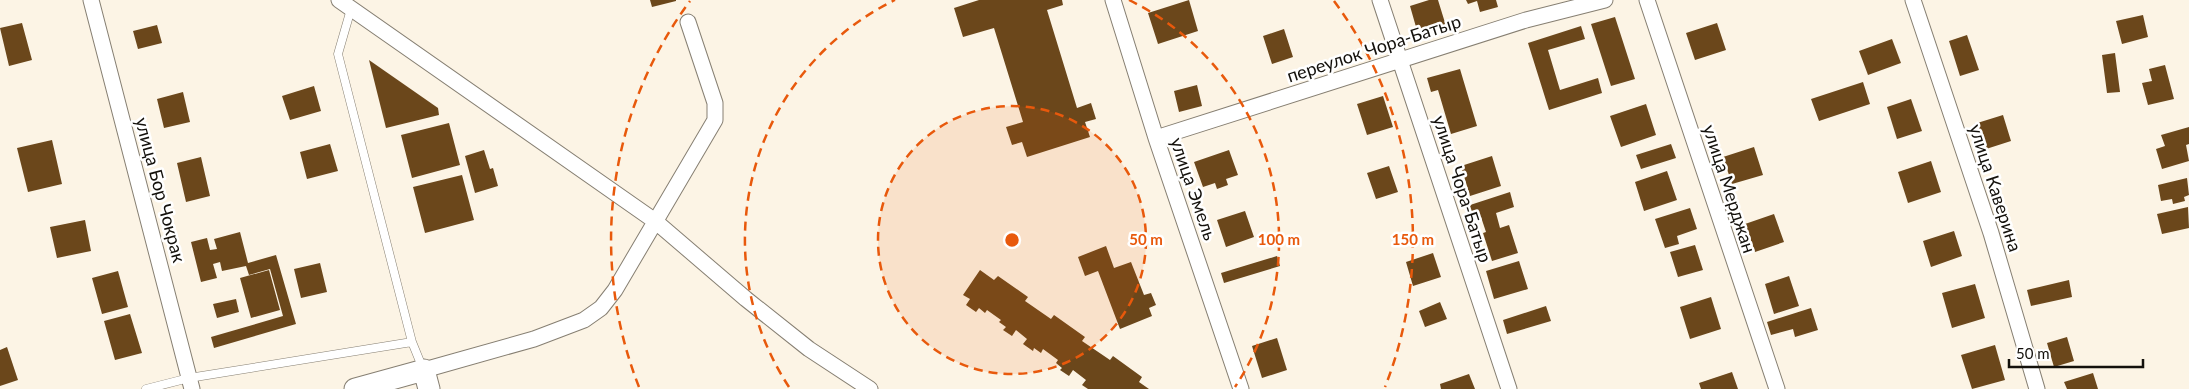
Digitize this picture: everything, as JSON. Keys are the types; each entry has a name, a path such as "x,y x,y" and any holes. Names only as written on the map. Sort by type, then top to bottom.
{"main road":[{"path":"355,389 426,380"}],"street":[{"name":"улица Бор Чокрак","path":"91,0 190,383"},
{"name":"улица Эмель","path":"1113,0 1156,138 1241,389"},
{"name":"улица Чора-Батыр","path":"1380,0 1509,389"},
{"name":"переулок Чора-Батыр","path":"1156,138 1400,62 1526,20 1605,0"},
{"name":"улица Мерджан","path":"1647,0 1777,389"},
{"name":"улица Каверина","path":"1913,0 1991,232 2037,389"},
{"path":"345,4 655,221 809,349 870,389"},
{"path":"426,380 584,320 601,308 616,290 715,120 715,103 688,22"}],"lane":[{"path":"345,4 338,54 412,342 426,380"},
{"path":"146,389 190,383 412,342"}],"building":[{"path":"650,0 676,0 676,1 652,7"},
{"path":"979,0 1062,0 1063,5 1047,10 1077,108 1091,103 1096,119 1085,122 1090,137 1027,157 1022,142 1012,145 1006,127 1023,122 994,28 963,37 954,8"},
{"path":"1189,0 1198,31 1158,44 1148,13"},
{"path":"1429,0 1438,0 1446,26 1418,34 1410,6"},
{"path":"1466,0 1496,0 1498,7 1480,12 1477,1 1468,4"},
{"path":"2143,15 2148,37 2122,44 2116,21"},
{"path":"1615,17 1635,79 1611,86 1591,24"},
{"path":"22,23 32,60 9,66 0,28"},
{"path":"1717,23 1726,50 1695,60 1686,33"},
{"path":"157,25 162,43 138,49 133,31"},
{"path":"1581,26 1585,39 1548,50 1560,90 1598,78 1602,93 1549,110 1528,43"},
{"path":"1284,29 1293,57 1272,64 1263,36"},
{"path":"1967,35 1979,70 1960,76 1949,41"},
{"path":"1892,39 1901,63 1868,75 1859,51"},
{"path":"2115,53 2120,92 2107,93 2102,55"},
{"path":"369,60 438,108 439,115 386,128"},
{"path":"2165,65 2174,99 2148,105 2142,83 2152,81 2149,69"},
{"path":"1460,69 1477,126 1451,134 1438,90 1431,92 1427,78"},
{"path":"1863,82 1870,104 1819,121 1811,99"},
{"path":"1197,85 1202,106 1179,112 1174,91"},
{"path":"314,86 321,111 290,120 282,96"},
{"path":"183,92 190,122 164,128 157,99"},
{"path":"1383,96 1393,127 1367,135 1357,104"},
{"path":"1911,99 1922,131 1897,139 1887,107"},
{"path":"1646,104 1656,135 1621,147 1610,116"},
{"path":"2003,115 2011,141 1983,150 1974,124"},
{"path":"449,123 460,165 412,178 401,135"},
{"path":"2189,127 2189,144 2186,145 2189,161 2162,169 2156,149 2165,146 2161,135"},
{"path":"52,140 62,184 28,192 17,148"},
{"path":"330,144 338,171 307,179 300,152"},
{"path":"1671,144 1676,158 1641,169 1636,155"},
{"path":"1754,147 1763,175 1732,184 1723,157"},
{"path":"484,150 490,169 493,168 498,186 475,193 465,156"},
{"path":"1229,150 1238,175 1226,179 1228,185 1217,189 1215,183 1203,187 1194,162"},
{"path":"1492,156 1501,186 1470,196 1461,166"},
{"path":"201,157 210,196 186,202 177,163"},
{"path":"1931,161 1941,192 1908,203 1898,172"},
{"path":"1389,166 1398,192 1376,199 1367,173"},
{"path":"1667,171 1677,200 1644,211 1635,182"},
{"path":"462,175 474,220 425,233 413,187"},
{"path":"2187,178 2189,195 2184,197 2185,201 2173,204 2172,199 2161,201 2158,185"},
{"path":"1510,192 1514,207 1496,213 1500,228 1509,225 1518,253 1492,261 1483,233 1486,232 1481,217 1471,220 1467,206"},
{"path":"2188,207 2189,228 2162,234 2157,214"},
{"path":"1690,208 1697,229 1677,236 1679,244 1665,248 1655,219"},
{"path":"1245,211 1254,237 1226,247 1217,220"},
{"path":"1774,214 1784,242 1755,252 1745,224"},
{"path":"85,220 91,251 57,258 50,227"},
{"path":"1954,231 1962,256 1931,267 1923,241"},
{"path":"240,232 248,263 276,255 296,324 214,348 211,337 283,316 270,269 249,275 246,266 222,271 220,262 213,264 217,278 201,282 191,242 207,238 210,250 217,249 214,239"},
{"path":"1695,245 1703,270 1678,277 1670,252"},
{"path":"1106,246 1114,268 1131,262 1144,295 1151,293 1156,305 1149,308 1152,316 1120,329 1098,271 1085,276 1078,257"},
{"path":"1433,253 1441,277 1413,286 1406,262"},
{"path":"1277,256 1280,266 1224,283 1221,273"},
{"path":"1519,261 1528,289 1494,299 1486,271"},
{"path":"320,263 327,292 301,298 294,269"},
{"path":"269,270 280,310 251,318 240,278"},
{"path":"980,270 994,280 998,276 1028,297 1025,301 1051,319 1054,315 1085,337 1082,341 1110,360 1113,356 1142,377 1139,382 1149,389 1088,389 1082,385 1086,380 1073,370 1069,376 1060,370 1062,368 1056,363 1058,360 1043,349 1041,353 1034,348 1033,351 1023,344 1027,339 1016,330 1012,336 1003,330 1006,327 999,322 1001,320 987,310 985,313 979,308 976,312 966,305 970,299 963,295"},
{"path":"118,271 128,307 102,314 92,278"},
{"path":"1789,276 1799,306 1774,314 1765,284"},
{"path":"2069,280 2072,297 2031,306 2027,290"},
{"path":"1975,284 1985,318 1952,328 1942,293"},
{"path":"1711,297 1721,329 1690,339 1680,307"},
{"path":"236,299 239,312 217,318 213,304"},
{"path":"1440,302 1447,319 1425,327 1419,311"},
{"path":"1546,306 1551,321 1507,334 1503,320"},
{"path":"1811,308 1818,330 1795,337 1793,329 1771,335 1767,322"},
{"path":"130,314 142,353 115,360 104,321"},
{"path":"2067,337 2074,361 2054,367 2047,343"},
{"path":"1277,338 1287,370 1262,378 1252,346"},
{"path":"1995,345 2005,380 1972,389 1961,355"},
{"path":"7,347 18,380 0,386 0,350"},
{"path":"1732,372 1738,389 1701,389 1699,383"},
{"path":"2093,373 2098,389 2067,389 2064,382"},
{"path":"1469,374 1475,389 1441,389 1440,384"}]}
